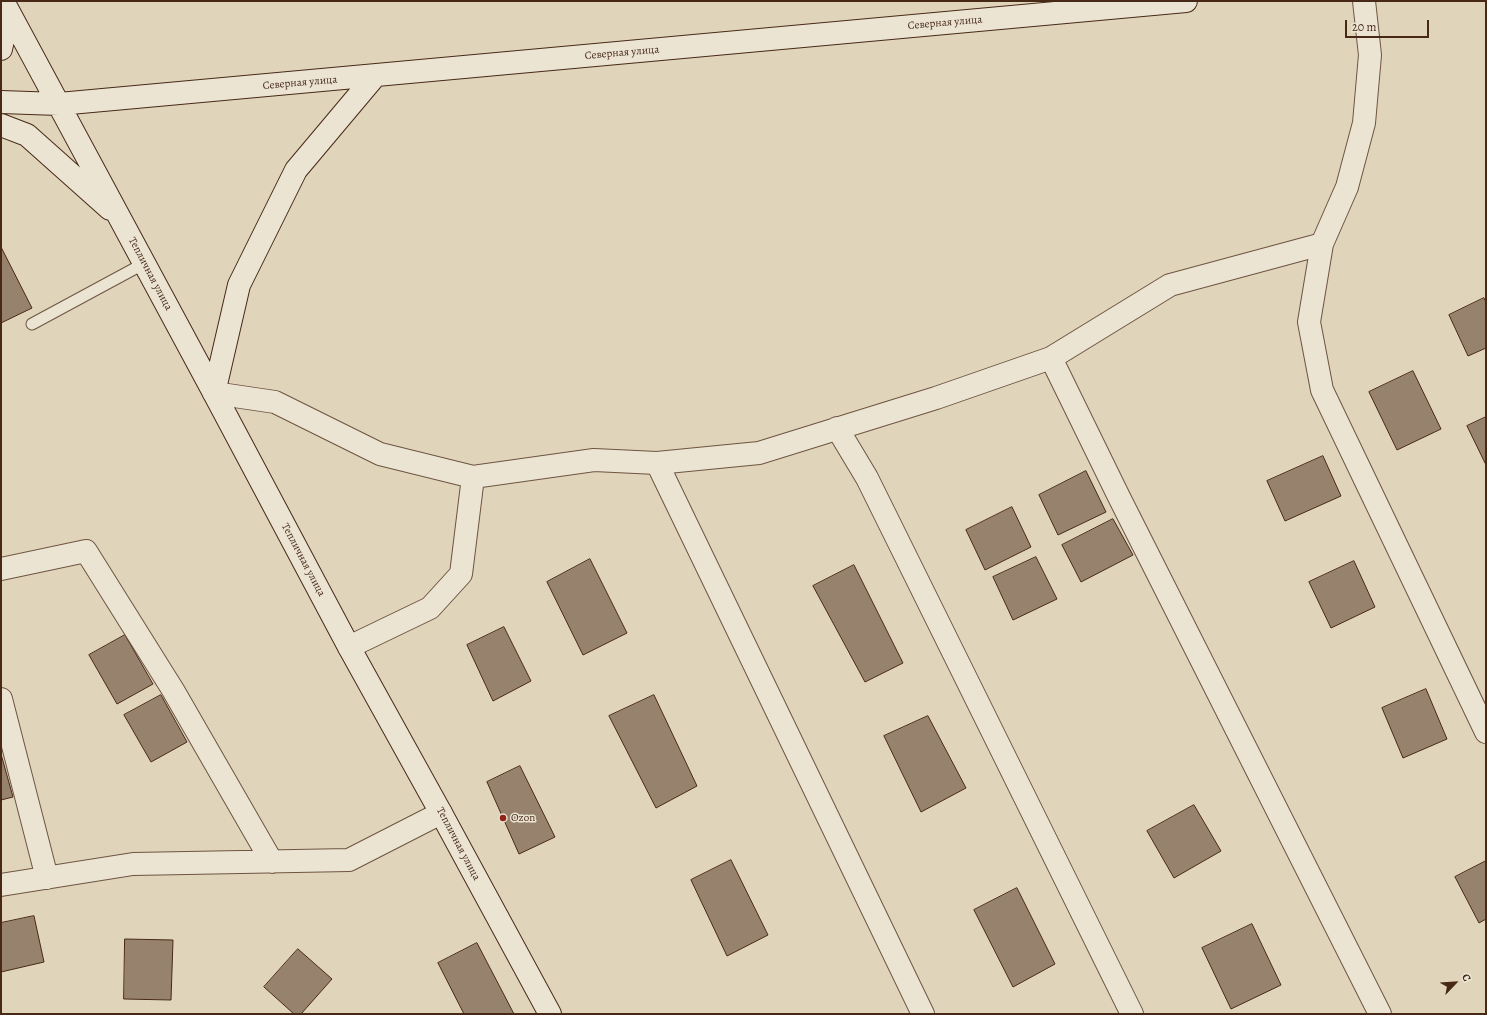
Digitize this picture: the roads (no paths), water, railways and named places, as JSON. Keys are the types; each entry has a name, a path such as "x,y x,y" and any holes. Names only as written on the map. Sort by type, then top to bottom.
{"street":[{"name":"Северная улица","path":"1,102 59,104 1186,1"},
{"path":"1364,1 1370,55 1364,123 1347,188 1322,244 1309,322 1322,390 1486,732"},
{"path":"1,50 6,7"},
{"name":"Тепличная улица","path":"6,7 349,647 550,1014"},
{"path":"375,76 296,170 239,285 214,393 275,402 380,454 473,477 594,460 657,463 759,452 936,398 1051,358 1170,285 1322,244"},
{"path":"1,125 27,136 121,220"},
{"path":"1051,358 1380,1014"},
{"path":"837,428 867,478 1132,1014"},
{"path":"657,463 923,1014"},
{"path":"349,647 430,608 461,574 473,477"},
{"path":"1,569 86,552 173,690 272,862"},
{"path":"1,699 47,878"},
{"path":"1,885 133,864 349,860 441,813"}],"lane":[{"path":"32,324 144,263"}],"place":[{"name":"Ozon","path":"503,818"}]}
